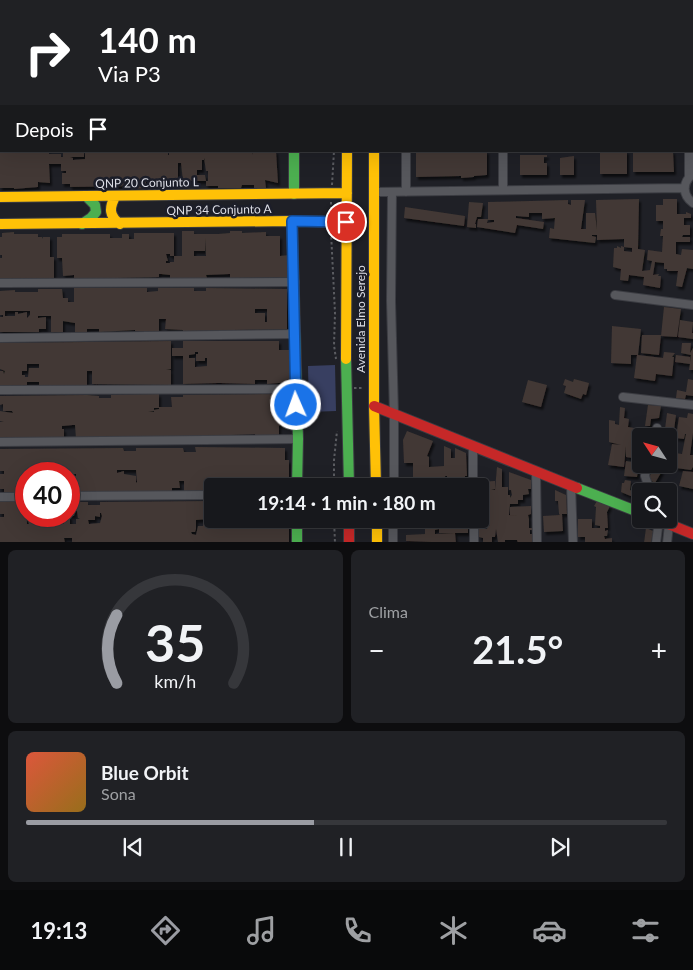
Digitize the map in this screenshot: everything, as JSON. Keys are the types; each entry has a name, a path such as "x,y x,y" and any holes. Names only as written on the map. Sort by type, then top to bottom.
{"street":[{"path":"294,152 294,194"},
{"name":"Avenida Elmo Serejo","path":"347,152 346,388 349,478"},
{"name":"Avenida Elmo Serejo","path":"374,152 376,478"},
{"path":"406,152 406,192"},
{"path":"503,152 503,190"},
{"path":"689,152 691,175 685,182 684,188 687,198 693,203"},
{"path":"374,192 684,188"},
{"path":"392,192 391,301 394,478"},
{"name":"QNP 20 Conjunto L","path":"0,197 347,193"},
{"path":"81,224 93,218 96,210 94,202 86,196"},
{"path":"115,197 110,208 110,215 113,220 120,224"},
{"path":"292,221 295,282 297,478"},
{"name":"QNP 34 Conjunto A","path":"0,224 346,222"},
{"path":"0,283 295,282"},
{"path":"615,295 693,305"},
{"path":"0,338 295,334"},
{"path":"0,390 295,389"},
{"path":"623,397 693,405"},
{"path":"374,406 632,509"},
{"path":"0,442 298,439"},
{"path":"473,446 474,478"},
{"path":"536,471 537,542"},
{"path":"571,485 573,542"},
{"path":"80,496 204,495"},
{"path":"0,497 15,497"},
{"path":"297,528 297,542"},
{"path":"349,528 349,542"},
{"path":"376,528 377,542"},
{"path":"393,542 394,528"},
{"path":"474,528 474,542"},
{"path":"656,542 659,528"},
{"path":"663,528 667,542"},
{"path":"677,528 693,534"}],"path":[{"path":"334,152 330,194 332,209 330,222 334,293 334,345 337,363"},
{"path":"346,388 374,388"},
{"path":"334,478 338,423"},
{"path":"334,528 335,542"}],"shaded area":[{"path":"335,365 336,411 309,412 308,366"}],"building":[{"path":"0,152 49,152 49,154 61,154 61,157 63,157 63,152 84,152 84,157 70,157 73,160 85,159 85,152 168,152 169,155 169,152 252,152 253,155 253,152 276,152 278,183 265,180 266,188 242,185 241,188 218,188 218,186 206,186 206,181 183,181 181,163 178,163 178,178 170,178 170,187 157,187 157,182 146,182 146,188 134,189 133,186 70,187 70,184 62,184 62,173 66,173 66,171 61,171 61,164 49,164 50,183 38,182 38,187 0,188","holes":["202,160 204,160 206,171 208,171 208,181 206,181 205,175 197,175 197,170 202,170"]},
{"path":"416,152 487,152 487,175 461,178 461,176 416,177"},
{"path":"600,152 627,152 627,174 600,174"},
{"path":"633,152 673,152 674,172 633,172"},
{"path":"520,155 547,155 547,157 544,157 544,163 547,163 547,175 520,175"},
{"path":"574,156 574,175 560,175 560,158"},
{"path":"639,199 638,249 645,250 642,271 650,270 652,261 647,260 648,250 662,252 663,236 660,236 661,229 663,229 663,221 656,221 656,205 663,205 663,199 677,199 677,214 686,214 686,212 691,214 691,218 684,218 684,225 690,225 690,235 683,235 682,237 690,237 690,242 676,242 676,254 681,255 682,249 693,250 693,269 687,268 682,287 676,286 678,271 667,271 667,269 664,269 664,263 655,262 653,275 659,274 658,276 661,276 660,288 643,285 644,277 629,275 628,281 620,280 621,269 613,267 614,248 617,248 617,246 624,247 624,239 597,240 597,235 592,235 596,237 595,243 549,238 550,228 554,229 555,218 542,219 542,213 529,213 529,217 516,216 516,218 544,222 543,229 517,225 515,233 477,227 478,219 488,219 488,202 568,200 568,204 571,205 571,200 585,200 581,229 586,229 586,213 595,213 597,230 596,200","holes":["488,219 494,220 494,222 487,223","624,247 632,248 632,252 624,251"]},
{"path":"469,202 483,203 481,217 477,217 475,224 476,228 467,227"},
{"path":"405,207 465,216 464,226 404,218"},
{"path":"182,231 194,231 194,234 230,233 230,231 242,231 242,233 266,232 266,236 280,236 280,256 289,255 288,277 230,278 230,274 206,275 207,278 170,278 170,275 159,274 159,277 74,279 74,275 63,276 62,258 57,258 57,237 62,237 62,234 110,234 110,238 122,238 122,234 129,234 129,239 134,239 134,233 174,233 174,256 182,256","holes":["205,238 206,256 194,256 194,251 205,251","166,254 174,256 174,262 166,263 168,261"]},
{"path":"14,232 14,234 38,234 38,237 42,237 42,239 43,237 50,237 50,257 54,257 54,278 0,279 0,258 2,258 2,255 0,255 0,237 2,237 2,233"},
{"path":"74,288 147,288 147,292 158,291 158,288 194,288 194,291 206,291 206,288 287,289 287,329 183,331 165,329 166,319 159,319 159,331 99,332 99,329 87,329 87,332 75,332 75,323 63,321 63,332 51,332 51,316 38,316 38,318 46,317 46,329 39,329 39,332 0,332 0,317 3,317 3,315 0,315 0,291 38,292 38,289 62,289 63,298 68,298 68,302 74,302","holes":["255,309 267,309 267,322 265,322 265,313 255,313","5,311 30,311 30,315 27,318 27,312 18,314 18,312 15,312 15,316 5,316"]},
{"path":"664,307 681,309 677,337 661,336"},
{"path":"680,320 693,322 693,339 678,337"},
{"path":"612,326 641,329 638,355 663,358 664,352 675,353 672,357 674,357 672,376 656,374 655,381 634,378 637,355 631,355 631,364 611,363"},
{"path":"642,335 661,335 659,355 641,353"},
{"path":"171,341 171,369 166,370 171,370 171,385 92,384 92,371 87,371 87,385 39,386 39,382 27,382 27,386 0,386 0,371 3,371 4,374 5,371 0,369 0,343","holes":["27,364 39,364 39,368 29,368 28,377 22,375 22,371 27,371"]},
{"path":"183,341 279,341 279,350 289,350 290,382 267,384 267,380 255,380 255,384 183,384 183,356 172,356 172,348 183,348","holes":["198,352 196,354 196,361 205,361 205,358 207,358 207,366 195,367 195,358 189,358 189,355"]},
{"path":"682,343 691,343 690,353 693,348 693,370 689,370 690,364 675,362 676,355 690,357 690,362 691,355 681,353"},
{"path":"565,379 573,382 574,379 589,383 586,395 583,394 581,399 564,393 566,386 563,385"},
{"path":"688,379 693,380 693,396 686,395 685,399 676,398 677,390 686,392"},
{"path":"528,380 547,385 541,407 522,402"},
{"path":"159,394 159,407 172,407 171,397 183,397 183,395 280,394 279,411 275,411 275,415 287,415 287,423 282,423 279,426 279,436 255,437 255,434 232,435 232,438 172,436 171,438 76,439 75,425 73,425 62,426 62,429 64,429 64,439 52,439 52,437 0,439 0,422 4,422 0,421 0,411 13,413 12,411 3,411 3,404 0,405 0,396 87,395 111,398 111,395"},
{"path":"648,405 661,406 659,418 651,419 650,426 645,426"},
{"path":"620,407 625,408 624,418 629,419 628,427 634,428 632,428 632,458 626,457 626,446 624,467 608,465 612,444 621,445 609,442 609,420 615,421 615,424 619,425"},
{"path":"667,413 676,415 674,428 665,428"},
{"path":"688,413 693,414 690,455 693,455 693,467 691,470 678,468 678,453 682,454 686,434 684,439 678,438 679,417 687,418"},
{"path":"407,431 433,441 427,456 429,457 429,467 444,466 444,446 451,449 451,458 455,458 455,448 466,453 467,476 465,478 447,478 445,476 445,478 413,478 413,463 404,463 403,440"},
{"path":"195,447 285,448 285,460 289,460 289,478 204,478 204,491 184,491 184,481 179,481 180,488 172,488 172,491 80,492 80,462 15,462 15,492 4,492 4,489 0,489 0,474 4,474 4,471 0,471 0,449 123,448 124,451 136,451 136,448 183,448 184,452 196,452","holes":["117,470 136,470 137,482 136,476 124,474 124,471 117,473"]},
{"path":"626,461 632,462 632,473 638,473 637,477 624,476"},
{"path":"497,467 502,469 502,487 508,487 510,498 512,495 511,490 509,490 509,472 531,480 531,489 528,489 529,494 523,495 523,500 518,500 518,504 510,504 509,515 521,516 510,515 510,507 531,506 531,514 528,515 529,528 532,528 530,534 532,534 532,542 505,540 505,542 498,542 496,529 492,542 483,542 483,538 479,537 479,529 487,529 490,525 489,481 495,481 495,489 491,490 495,490"},
{"path":"683,471 693,472 693,489 679,486"},
{"path":"652,473 661,473 655,483 648,479"},
{"path":"625,480 631,481 630,490 632,491 632,497 621,492 622,483"},
{"path":"555,490 566,495 567,514 562,514 563,531 544,532 543,516 560,515 558,501 555,501"},
{"path":"204,501 204,519 196,520 196,529 195,532 191,532 192,534 196,535 198,526 203,526 203,523 204,528 289,528 289,542 72,542 72,538 64,538 65,542 0,542 0,517 4,517 4,514 0,514 0,502 15,502 15,527 80,527 80,502 88,502 88,505 100,505 100,502","holes":["100,513 102,516 100,523 89,524 88,520 95,520 95,516 100,517"]},
{"path":"597,501 610,506 607,512 608,528 605,528 605,531 608,530 607,536 604,536 605,539 612,538 612,542 585,542 585,537 578,537 578,519 592,519 592,528 600,528 600,526 595,525 596,507 594,506"},
{"path":"425,528 468,528 468,533 455,533 456,542 406,541 406,535 425,534","holes":["439,529 439,533 455,533 435,534 435,530"]},
{"path":"646,528 653,531 651,542 644,542"}],"traffic: fast":[{"path":"294,152 294,194"},
{"path":"82,224 96,212 95,205 86,196"},
{"path":"292,221 298,439 297,478"},
{"path":"346,359 349,478"},
{"path":"577,488 632,509"},
{"path":"297,528 297,542"}],"traffic: slow":[{"path":"346,359 347,152"},
{"path":"374,152 376,478"},
{"path":"0,197 347,193"},
{"path":"115,197 111,212 120,224"},
{"path":"0,224 346,222"},
{"path":"377,528 377,542"}],"traffic: jam":[{"path":"374,406 577,488"},
{"path":"349,528 349,542"},
{"path":"677,528 693,534"}],"route":[{"path":"296,405 295,282 292,221 346,222"}]}
